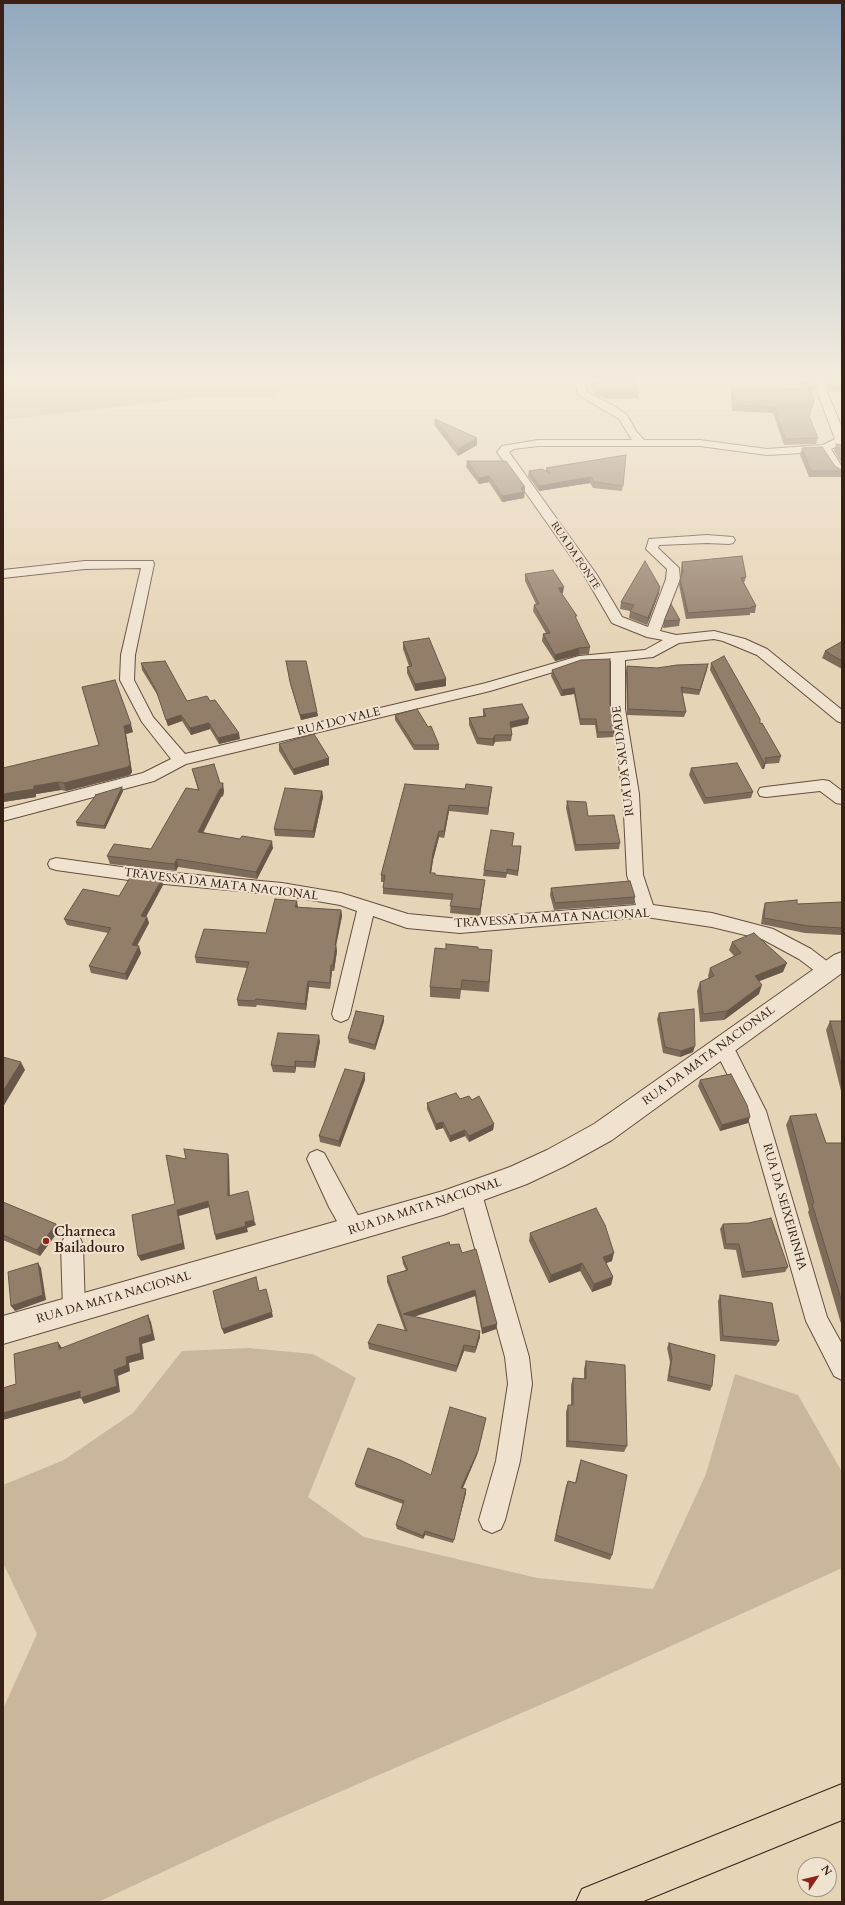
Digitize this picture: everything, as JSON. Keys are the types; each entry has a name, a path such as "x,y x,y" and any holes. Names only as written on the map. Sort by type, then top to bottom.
{"highway":[{"path":"595,1902 842,1802"}],"street":[{"name":"RUA DA FONTE","path":"513,466 590,575 617,620 652,634 676,639"},
{"path":"652,634 673,578 673,568 652,549 653,542 708,539 729,540"},
{"path":"3,574 85,565 148,564 128,655 127,680 147,719 181,760"},
{"path":"676,639 714,635 726,637 762,652 841,716"},
{"name":"RUA DO VALE","path":"3,815 148,777 181,760 490,686 579,660 648,654 676,639"},
{"name":"RUA DA SAUDADE","path":"618,657 618,709 631,794 635,875 646,911"},
{"path":"766,792 823,785 842,799"},
{"name":"TRAVESSA DA MATA NACIONAL","path":"56,864 143,876 282,889 340,899 407,921 460,926 646,911 712,920 767,934 805,954 834,966"},
{"path":"341,1014 366,908"},
{"name":"RUA DA MATA NACIONAL","path":"3,1330 354,1230 471,1194 518,1176 580,1146 603,1132 834,966"},
{"name":"RUA DA SEIXEIRINHA","path":"723,1046 756,1111 817,1321 842,1368"},
{"path":"317,1159 337,1200 354,1230"},
{"path":"471,1194 517,1357 520,1384 508,1461 492,1520"},
{"path":"72,1245 74,1310"}],"shaded area":[{"path":"249,1348 313,1354 356,1378 308,1497 364,1537 537,1578 653,1589 706,1474 735,1374 798,1395 842,1472 842,1568 570,1692 268,1823 98,1902 3,1902 3,1709 37,1634 3,1563 3,1485 64,1460 133,1413 182,1351"}],"building":[{"path":"470,466 510,466 525,487 521,488 524,492 502,496 489,476 479,478"},
{"path":"559,466 625,466 623,486 594,482 591,477 539,486 529,471 542,469 550,473 546,468"},
{"path":"809,466 835,466 842,471 811,471"},
{"path":"742,556 746,577 741,578 756,606 751,608 688,613 680,579 683,572 682,562"},
{"path":"645,561 660,587 648,618 630,611 634,605 621,602"},
{"path":"553,570 564,587 558,588 577,616 575,616 590,647 579,648 555,655 543,634 550,633 534,605 539,604 525,574"},
{"path":"671,604 680,620 664,621"},
{"path":"429,638 446,679 415,684 407,667 412,666 403,642"},
{"path":"842,642 842,661 825,651"},
{"path":"724,656 760,719 760,724 762,723 781,756 765,758 766,762 764,763 711,663"},
{"path":"610,659 610,703 614,732 598,732 596,719 580,719 574,688 562,690 552,670 581,660"},
{"path":"165,661 187,701 207,696 210,701 215,700 239,733 218,738 209,723 190,728 181,715 166,720 156,690 141,663"},
{"path":"286,661 306,661 317,712 300,715 290,682"},
{"path":"708,664 700,690 681,687 686,712 628,709 627,666 657,668 677,665"},
{"path":"115,680 131,724 124,726 130,764 128,767 64,783 58,782 34,786 34,789 3,794 3,768 99,745 82,687"},
{"path":"522,704 529,718 510,722 512,735 495,735 493,739 478,738 469,718 486,716 483,709"},
{"path":"417,709 428,727 431,726 439,745 414,745 395,715"},
{"path":"314,734 329,758 293,769 279,744"},
{"path":"737,763 753,792 706,798 691,768"},
{"path":"214,764 220,783 223,783 222,789 220,789 198,832 240,839 242,836 272,841 256,872 177,859 174,864 107,856 114,844 151,849 186,788 199,790 192,769"},
{"path":"405,784 465,789 466,784 492,787 488,808 449,805 444,831 439,831 433,853 430,873 435,873 435,875 485,880 480,909 450,906 453,894 383,888 385,875 381,875"},
{"path":"122,787 104,826 76,822 95,795"},
{"path":"285,788 322,791 313,831 274,829"},
{"path":"567,801 586,802 588,816 614,815 620,843 576,845"},
{"path":"491,830 514,833 512,846 521,846 518,871 507,869 507,873 484,870"},
{"path":"131,876 162,879 141,916 147,917 132,945 139,946 125,974 89,966 111,928 64,919 83,889 119,896"},
{"path":"630,881 635,897 555,903 551,888"},
{"path":"275,899 297,901 295,907 341,910 333,965 331,965 330,983 308,981 305,1004 256,999 255,1001 237,1000 249,962 195,957 204,929 266,933"},
{"path":"797,900 797,904 842,902 842,928 808,926 764,918 765,903"},
{"path":"754,933 787,963 755,976 762,985 727,1011 703,1014 700,982 714,976 710,968 741,953 732,942"},
{"path":"446,944 492,950 489,982 462,980 461,989 430,987 435,948 446,949"},
{"path":"694,1009 695,1046 681,1051 665,1047 659,1013"},
{"path":"356,1011 384,1016 375,1045 348,1038"},
{"path":"830,1021 842,1021 842,1068"},
{"path":"278,1033 319,1035 314,1062 295,1061 295,1067 271,1065"},
{"path":"3,1057 21,1062 3,1091"},
{"path":"345,1069 365,1073 339,1141 319,1136"},
{"path":"731,1074 747,1105 750,1117 722,1125 700,1080"},
{"path":"456,1093 460,1099 469,1096 472,1100 479,1096 494,1124 469,1136 465,1130 450,1136 443,1122 436,1124 427,1103"},
{"path":"816,1114 826,1143 842,1143 842,1302 812,1204 814,1203 790,1116"},
{"path":"184,1149 228,1154 228,1196 248,1191 254,1220 245,1222 246,1226 215,1235 208,1201 177,1210 183,1243 138,1256 132,1215 175,1204 166,1155 186,1159"},
{"path":"3,1202 56,1224 37,1250 3,1235"},
{"path":"596,1208 605,1225 614,1253 603,1257 613,1277 594,1284 582,1263 551,1275 530,1233"},
{"path":"771,1218 788,1267 745,1272 739,1244 726,1244 723,1224 749,1223"},
{"path":"449,1242 450,1245 459,1244 462,1253 476,1249 497,1324 482,1328 475,1290 403,1314 480,1331 476,1347 464,1345 457,1366 368,1343 378,1324 407,1331 387,1276 408,1270 402,1257"},
{"path":"38,1263 43,1295 11,1306 8,1272"},
{"path":"256,1277 259,1291 266,1289 272,1312 222,1329 213,1291"},
{"path":"720,1295 772,1303 779,1341 723,1336"},
{"path":"148,1315 152,1334 139,1338 141,1353 126,1357 127,1365 114,1370 117,1386 80,1398 80,1391 3,1413 3,1388 16,1384 14,1354 58,1342 59,1349"},
{"path":"669,1343 715,1355 712,1386 669,1376 672,1358"},
{"path":"586,1361 625,1365 627,1446 568,1441 568,1405 573,1405 573,1378 586,1379"},
{"path":"450,1407 486,1418 478,1451 461,1488 466,1489 454,1540 425,1531 423,1536 396,1525 404,1501 355,1484 368,1448 400,1460 431,1475"},
{"path":"581,1460 627,1475 612,1555 556,1535 568,1481 576,1483"}],"place":[{"name":"Charneca Bailadouro","path":"46,1241"}]}
